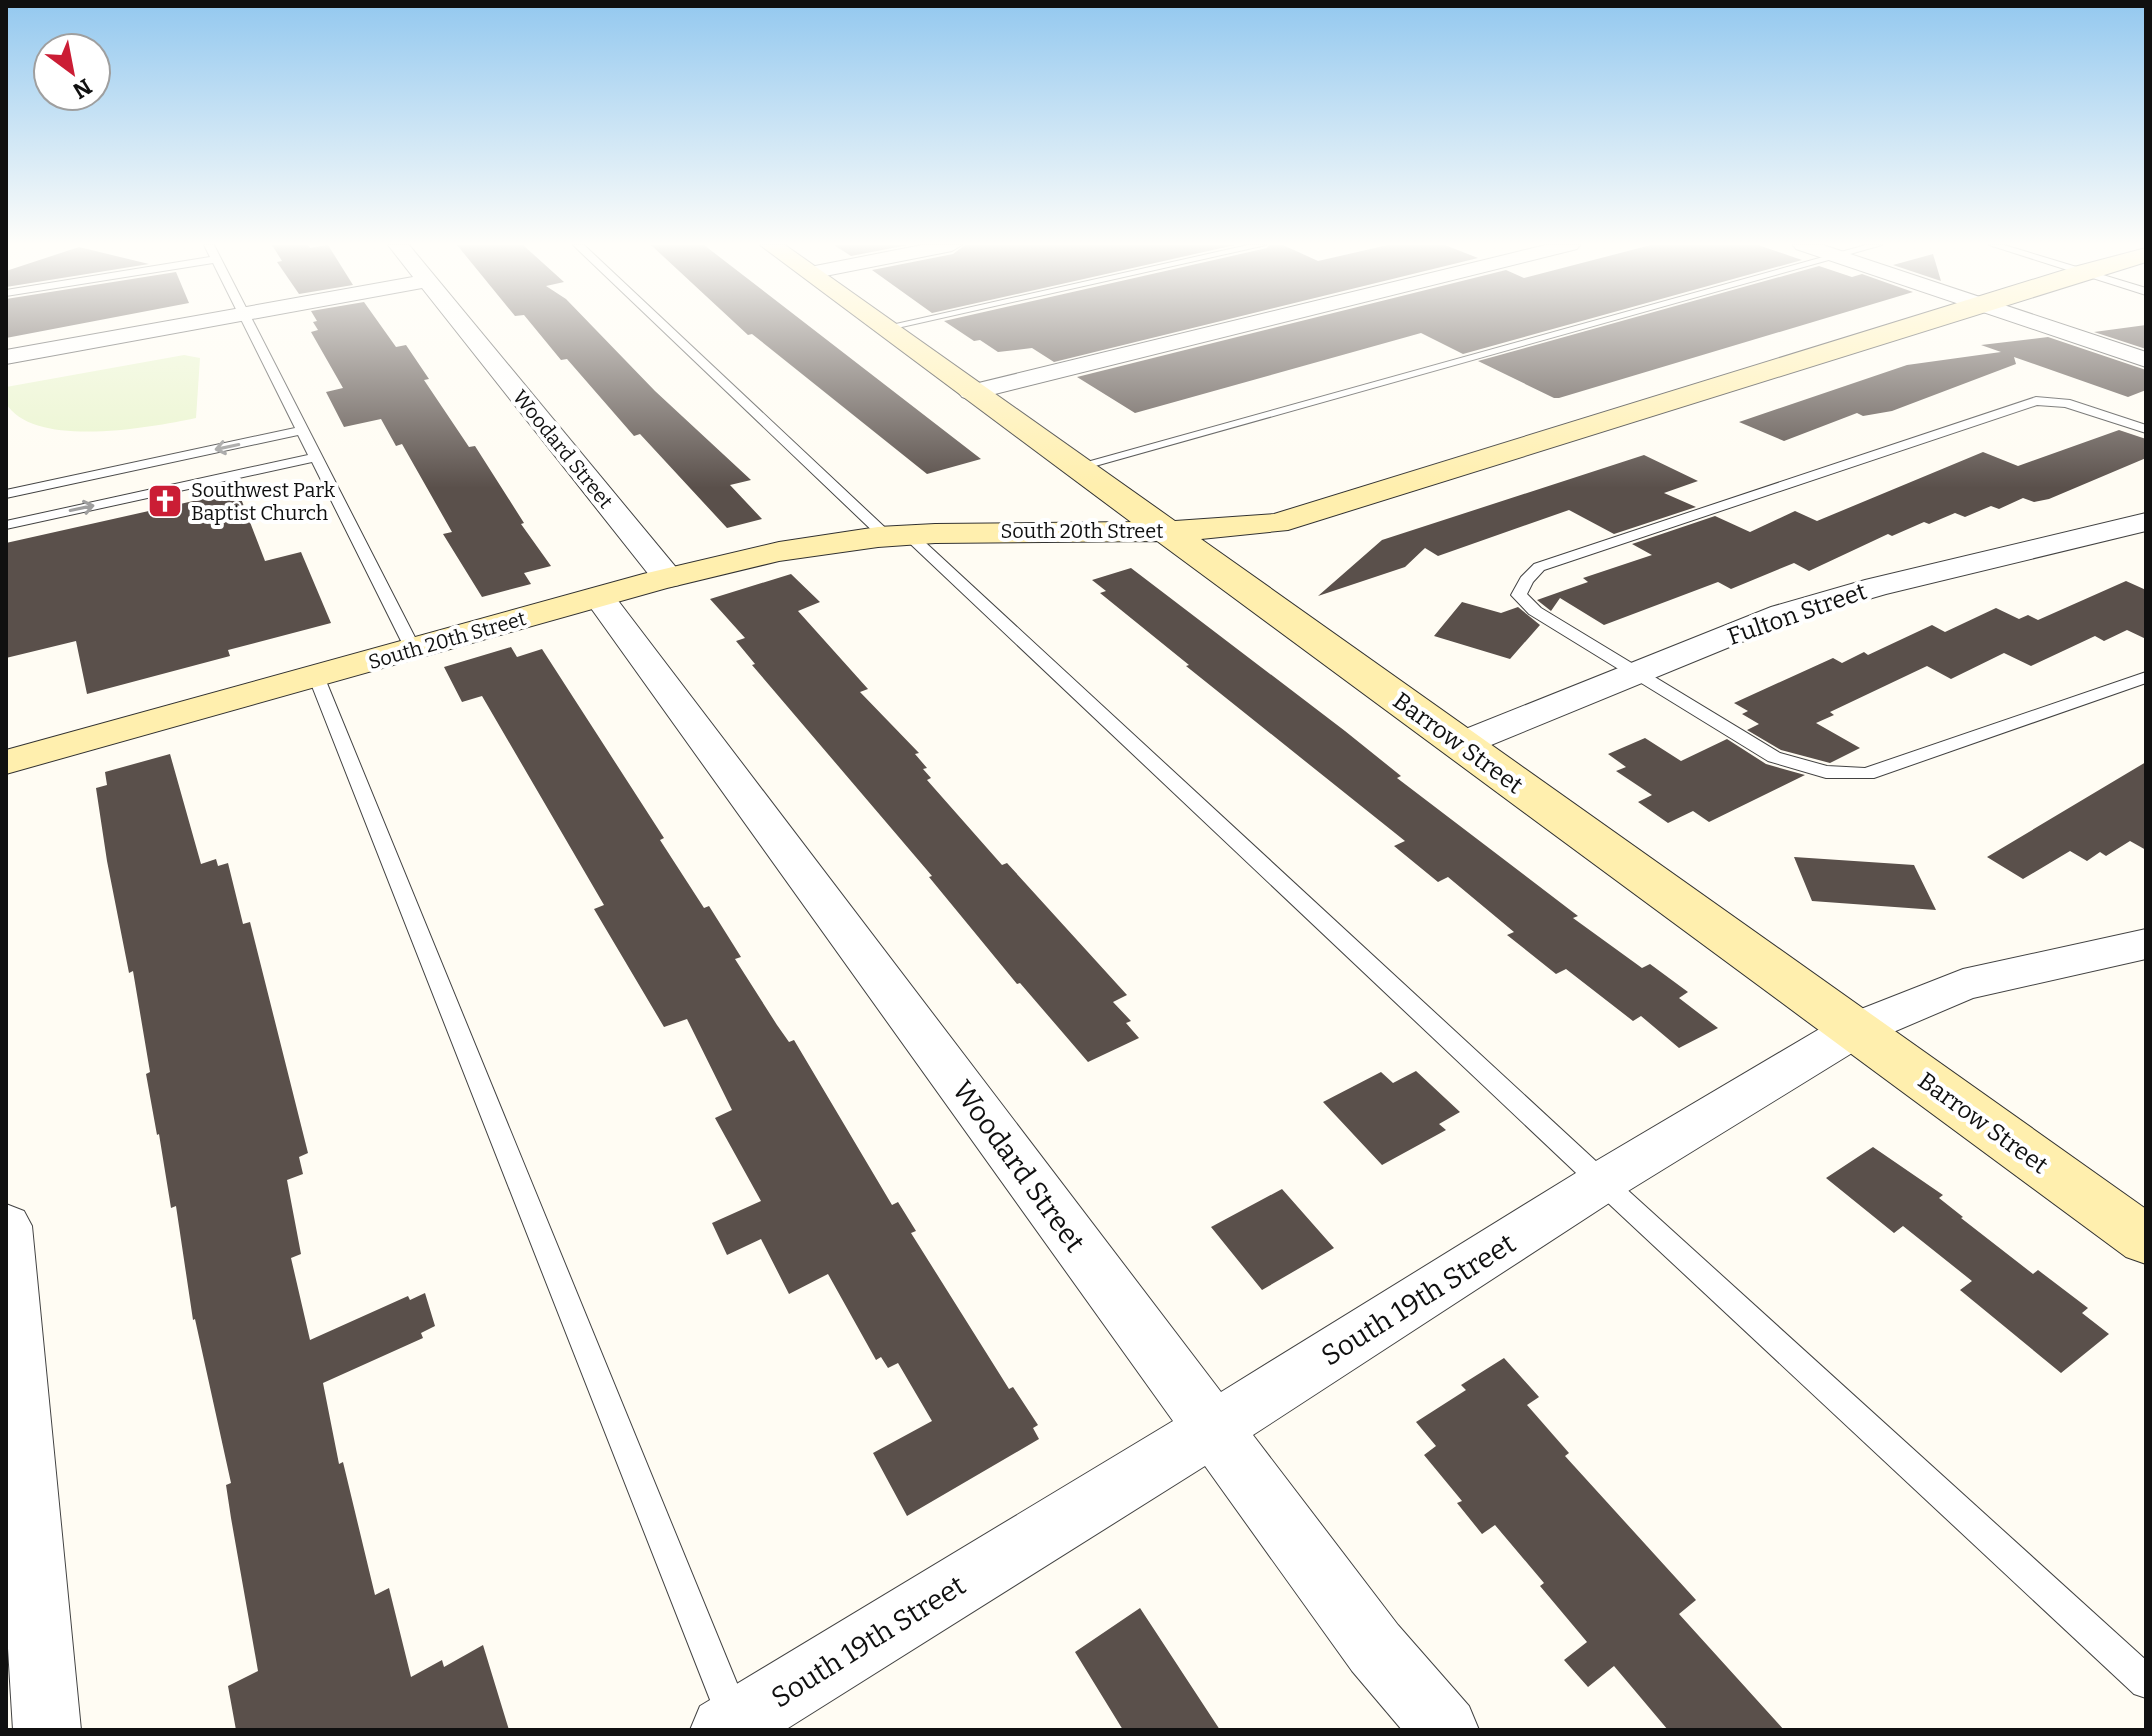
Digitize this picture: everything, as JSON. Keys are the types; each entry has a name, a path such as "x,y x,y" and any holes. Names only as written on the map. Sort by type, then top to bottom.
{"street":[{"path":"6,357 178,326"},
{"name":"Woodard Street","path":"464,326 668,578"},
{"name":"Barrow Street","path":"881,326 2146,1240"},
{"path":"971,392 1240,326"},
{"name":"South 20th Street","path":"6,762 668,578 820,544 897,536 1021,531 1169,532 1277,523 1327,510 1910,326"},
{"path":"2045,326 2146,360"},
{"path":"1021,531 1070,513 1082,505 1090,496 1083,471"},
{"name":"Fulton Street","path":"1461,744 1782,614 1876,587 2146,522"},
{"name":"Woodard Street","path":"599,597 1375,1648 1445,1730"},
{"name":"South 19th Street","path":"752,1721 1602,1182 1854,1030 1963,985 2146,944"},
{"path":"6,1226 47,1730"}],"lane":[{"path":"251,326 413,649"},
{"path":"667,326 2146,1682"},
{"path":"884,328 893,326"},
{"path":"1083,471 1592,326"},
{"path":"2146,429 2066,403 2036,401 1539,567 1526,580 1519,595 1535,611 1774,757 1826,772 1867,774 2146,677"},
{"path":"6,494 303,430"},
{"path":"6,525 316,457"},
{"path":"316,676 752,1721"}],"green space":[{"path":"184,355 200,358 196,418 124,430 67,431 20,418 6,403 6,387"}],"building":[{"path":"6,326 69,326 6,338"},
{"path":"316,326 381,326 396,347 406,345 429,379 424,380 469,447 475,446 524,523 521,524 551,566 524,573 531,584 482,597 443,534 452,532 402,444 396,446 381,419 344,427 326,392 343,388 311,332 318,330"},
{"path":"533,326 592,326 655,391 751,480 730,485 762,519 727,528 640,434 634,436 567,359 561,360"},
{"path":"738,326 809,326 981,459 927,474 752,334 748,335"},
{"path":"952,326 1201,326 1054,362 1032,348 998,352 980,340 974,341"},
{"path":"1281,326 1564,326 1463,354 1421,333 1135,413 1077,377"},
{"path":"1604,326 1799,326 1559,398 1478,361"},
{"path":"2146,326 2146,349 2094,332"},
{"path":"2048,337 2146,370 2146,390 2128,397 2014,357 2016,364 1892,411 1863,416 1857,413 1784,441 1739,422 1907,365 2001,352 1981,345"},
{"path":"2119,430 2146,439 2146,458 2049,499 2034,502 2023,498 1999,509 1991,506 1965,517 1955,513 1892,536 1888,534 1809,571 1794,563 1731,589 1718,582 1604,625 1560,598 1551,611 1537,600 1588,582 1583,578 1652,555 1632,544 1715,516 1750,532 1795,511 1817,521 1983,452 2018,466"},
{"path":"1644,455 1698,481 1664,493 1696,507 1614,534 1569,510 1438,556 1425,548 1405,567 1318,596 1382,540"},
{"name":"Southwest Park Baptist Church","path":"238,491 265,561 301,552 331,623 228,650 230,656 87,694 76,641 6,658 6,543"},
{"path":"1131,568 1345,731 1401,776 1397,778 1578,916 1573,918 1642,968 1650,964 1688,992 1679,998 1718,1028 1679,1048 1641,1016 1633,1021 1566,969 1556,974 1507,935 1514,932 1448,877 1438,882 1394,846 1405,841 1186,666 1189,665 1100,593 1106,591 1092,580"},
{"path":"791,574 820,602 798,611 868,689 860,692 919,753 915,754 931,778 927,780 1002,865 1007,863 1127,995 1113,1002 1131,1021 1126,1023 1139,1038 1088,1062 1020,983 1017,984 929,877 932,876 752,665 755,664 736,641 745,638 710,599"},
{"path":"2126,581 2146,590 2146,639 2127,630 2104,641 2095,636 2031,666 2004,653 1951,679 1927,666 1830,712 1834,715 1816,723 1860,748 1830,763 1781,750 1747,730 1759,724 1742,714 1748,711 1734,703 1833,658 1842,663 1864,652 1868,655 1932,625 1945,632 1996,608 2019,619 2028,615 2038,620"},
{"path":"1462,602 1501,613 1518,607 1540,625 1510,659 1434,636"},
{"path":"511,647 517,657 542,649 664,838 660,840 704,908 709,906 741,957 735,959 777,1025 789,1042 794,1040 892,1205 898,1202 916,1231 911,1233 1009,1389 1013,1387 1038,1425 1033,1428 1039,1439 907,1516 873,1453 932,1421 898,1363 888,1368 881,1357 876,1360 828,1274 789,1294 761,1239 727,1255 712,1223 761,1201 715,1118 732,1110 687,1019 664,1027 594,909 604,905 482,696 462,702 444,667"},
{"path":"1645,738 1681,761 1727,739 1766,764 1805,775 1709,822 1693,811 1668,823 1638,802 1652,795 1616,771 1626,767 1608,754"},
{"path":"170,754 201,864 216,859 218,866 228,863 243,924 250,922 308,1153 299,1157 303,1174 287,1180 301,1254 291,1258 310,1340 408,1296 410,1300 425,1293 435,1326 421,1333 423,1338 323,1383 339,1464 343,1462 375,1595 389,1588 411,1677 442,1660 444,1667 483,1645 509,1730 236,1730 228,1686 258,1671 226,1485 231,1483 193,1320 176,1206 171,1208 146,1074 150,1072 133,971 129,973 96,788 107,785 105,772"},
{"path":"2146,762 2146,850 2130,841 2106,856 2100,852 2087,861 2070,851 2023,879 1987,857"},
{"path":"1794,857 1914,865 1936,910 1812,901"},
{"path":"1416,1071 1460,1112 1439,1124 1446,1130 1382,1165 1323,1102 1381,1072 1393,1083"},
{"path":"1873,1147 1943,1195 1939,1198 1961,1218 2033,1274 2038,1270 2088,1308 2082,1313 2109,1334 2061,1373 1960,1290 1972,1281 1903,1226 1894,1233 1826,1178"},
{"path":"1282,1189 1334,1248 1262,1290 1211,1227"},
{"path":"1504,1358 1539,1397 1527,1405 1569,1453 1565,1456 1696,1600 1679,1614 1784,1730 1668,1730 1614,1666 1588,1687 1564,1660 1587,1642 1540,1586 1544,1583 1495,1525 1482,1534 1457,1503 1462,1501 1424,1455 1436,1446 1416,1422 1466,1390 1461,1385"},
{"path":"1140,1608 1220,1730 1123,1730 1075,1652"}],"place":[{"name":"Southwest Park Baptist Church","path":"165,501"}]}
